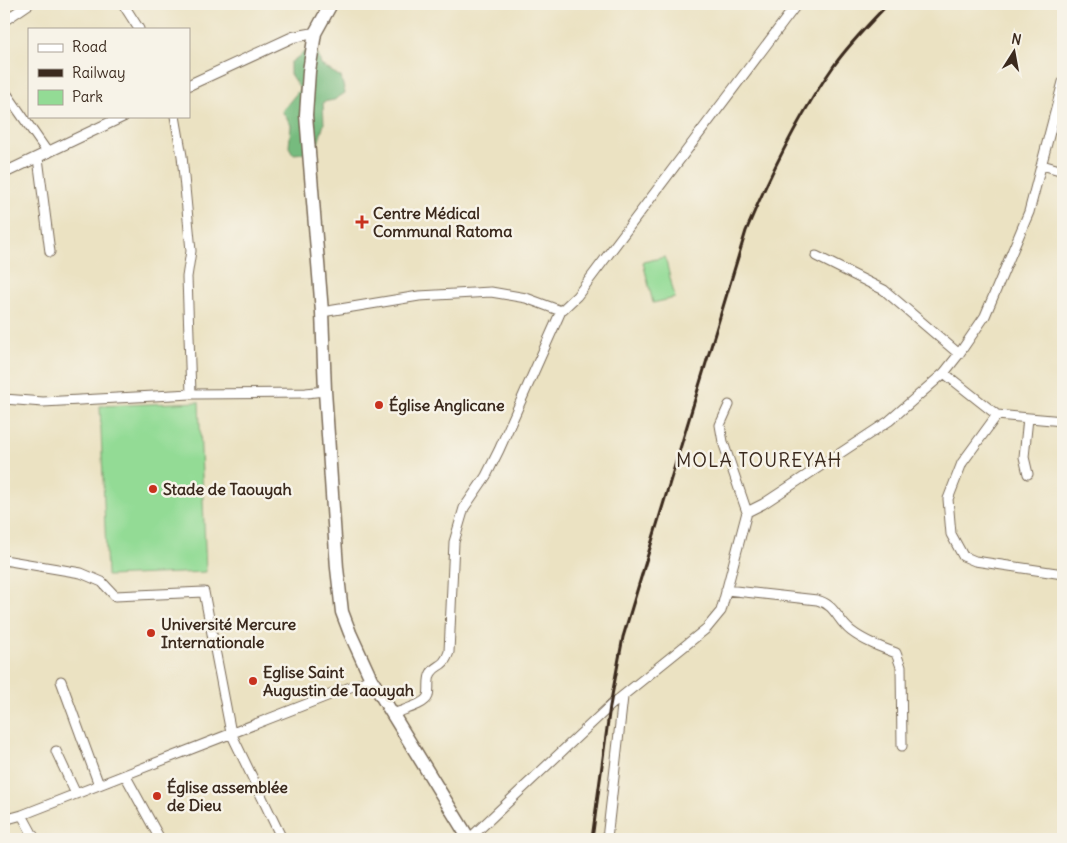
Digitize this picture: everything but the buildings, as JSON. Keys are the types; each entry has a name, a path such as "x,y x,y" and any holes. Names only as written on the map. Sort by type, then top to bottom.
{"main road":[{"path":"331,4 315,33 309,71 306,115 322,312 325,392 337,568 342,612 371,679 469,839"}],"street":[{"path":"4,21 29,4"},
{"path":"123,4 138,28"},
{"path":"393,714 422,704 428,697 430,674 445,662 449,652 454,542 464,508 486,476 499,450 561,311 577,296 797,4"},
{"path":"190,85 294,37 315,33"},
{"path":"746,512 763,504 888,421 944,373 959,354 985,316 1030,212 1063,82"},
{"path":"4,90 48,153"},
{"path":"4,173 120,118"},
{"path":"175,118 182,156 191,251 187,277 191,394"},
{"path":"38,158 50,252"},
{"path":"1042,165 1063,171"},
{"path":"816,256 884,290 959,354"},
{"path":"322,312 419,296 491,292 526,298 561,311"},
{"path":"944,373 997,415 1063,420"},
{"path":"4,399 43,402 191,394 325,392"},
{"path":"469,839 604,713 707,628 721,611 746,512 722,442 720,425 729,406"},
{"path":"997,415 962,463 948,499 951,534 963,556 975,561 1063,574"},
{"path":"1028,418 1024,457 1028,474"},
{"path":"4,560 81,573 102,582 115,596 204,592 232,733 282,839"},
{"path":"726,590 817,600 827,603 843,624 853,632 871,643 896,654 901,667 902,746"},
{"path":"4,820 22,815 371,679"},
{"path":"61,681 99,785"},
{"path":"607,839 623,697"},
{"path":"56,751 76,794"},
{"path":"125,775 160,839"},
{"path":"22,815 35,839"}],"green space":[{"path":"306,51 318,54 321,65 341,77 345,93 334,100 323,102 324,124 316,150 293,154 289,147 291,125 282,111 300,89 290,74 290,63"},
{"path":"665,257 675,298 653,303 643,262"},
{"name":"Stade de Taouyah","path":"199,402 206,572 107,576 100,406"}],"railway":[{"path":"592,839 610,706 623,637 746,231 785,147 820,86 859,34 888,4"}],"place":[{"name":"Centre Médical Communal Ratoma","path":"362,222"},
{"name":"Église Anglicane","path":"379,405"},
{"name":"Stade de Taouyah","path":"153,489"},
{"name":"Université Mercure Internationale","path":"151,633"},
{"name":"Eglise Saint Augustin de Taouyah","path":"253,681"},
{"name":"Église assemblée de Dieu","path":"157,796"}],"district":[{"name":"MOLA TOUREYAH","path":"759,460"}]}
